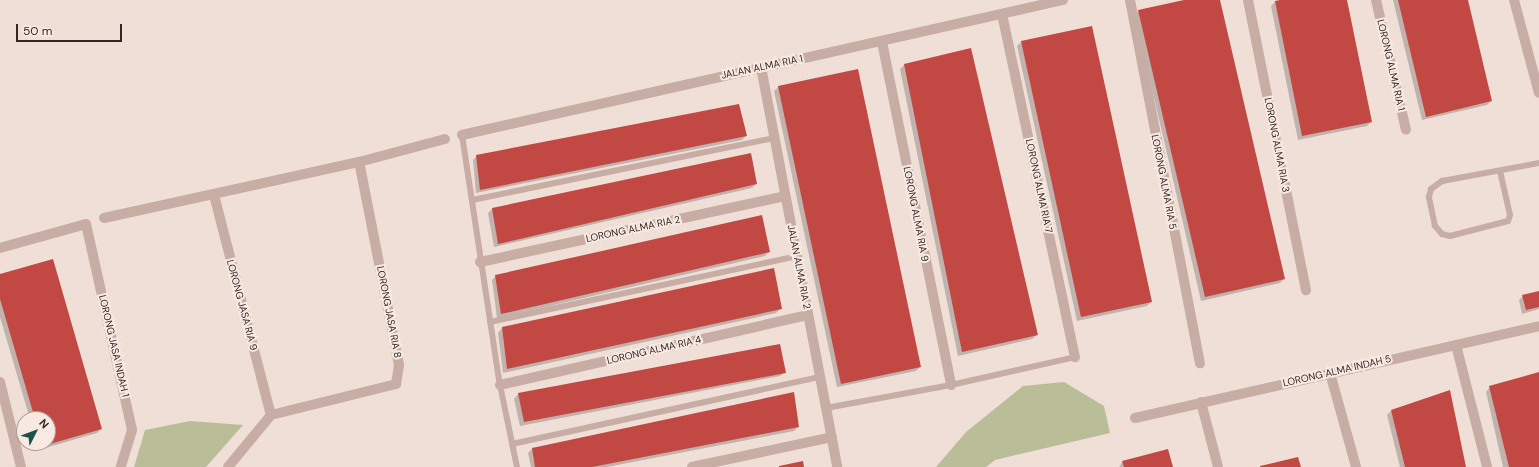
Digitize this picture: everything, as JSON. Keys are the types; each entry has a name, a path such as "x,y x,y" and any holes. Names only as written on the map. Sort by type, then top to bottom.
{"street":[{"name":"JALAN ALMA RIA 1","path":"462,135 761,67 882,42 1063,0"},
{"name":"LORONG ALMA RIA 5","path":"1130,0 1200,363"},
{"name":"LORONG ALMA RIA 3","path":"1248,0 1306,290"},
{"name":"LORONG ALMA RIA 1","path":"1376,0 1406,130"},
{"path":"1514,0 1539,93"},
{"name":"LORONG ALMA RIA 7","path":"1002,14 1075,357"},
{"name":"LORONG ALMA RIA 9","path":"882,42 951,385"},
{"name":"JALAN ALMA RIA 2","path":"761,67 838,467"},
{"path":"104,218 359,162 445,139"},
{"name":"LORONG JASA RIA 8","path":"271,415 396,384 399,365 359,162"},
{"name":"LORONG JASA RIA 9","path":"214,195 271,415"},
{"name":"LORONG ALMA RIA 2","path":"480,262 785,196"},
{"name":"LORONG JASA INDAH 1","path":"0,248 86,224 132,430 121,467"},
{"name":"LORONG ALMA RIA 4","path":"500,385 808,315"},
{"name":"LORONG ALMA INDAH 5","path":"1135,418 1539,326"},
{"path":"1456,345 1487,467"},
{"path":"1330,373 1356,467"},
{"path":"0,382 22,467"},
{"path":"1201,402 1218,467"},
{"path":"228,467 271,415"},
{"path":"692,467 832,437"}],"lane":[{"path":"462,135 480,262 500,385 517,467"},
{"path":"472,200 774,138"},
{"path":"1500,171 1510,215 1508,221 1450,236 1442,234 1434,219 1429,197 1431,189 1442,181 1539,163"},
{"path":"490,322 797,256"},
{"path":"826,408 951,385 1075,357"},
{"path":"512,444 820,377"}],"green space":[{"path":"1064,382 1104,406 1110,433 995,460 986,467 936,467 966,432 1023,386"},
{"path":"190,421 243,425 206,467 134,467 145,430"}],"building":[{"path":"1184,0 1220,0 1285,279 1205,297 1138,10"},
{"path":"1347,0 1372,122 1302,136 1275,1"},
{"path":"1398,0 1468,0 1492,101 1426,117"},
{"path":"1092,26 1152,302 1081,317 1021,41"},
{"path":"971,48 1038,335 962,352 904,64"},
{"path":"858,69 921,367 841,384 778,86"},
{"path":"739,104 747,136 480,190 476,155"},
{"path":"751,153 757,184 498,244 492,208"},
{"path":"762,215 770,252 501,314 495,275"},
{"path":"53,259 102,429 56,442 56,411 33,411 0,299 0,274"},
{"path":"774,268 782,309 507,369 502,327"},
{"path":"1539,291 1539,307 1526,310 1522,295"},
{"path":"780,344 786,373 524,422 518,393"},
{"path":"1539,372 1539,467 1509,467 1489,386"},
{"path":"1450,390 1466,467 1405,467 1391,410"},
{"path":"794,392 799,427 592,467 535,467 532,448"},
{"path":"1168,449 1173,467 1124,467 1122,461"},
{"path":"1298,457 1301,467 1260,467 1260,466"},
{"path":"803,461 804,467 779,467 779,466"}]}
